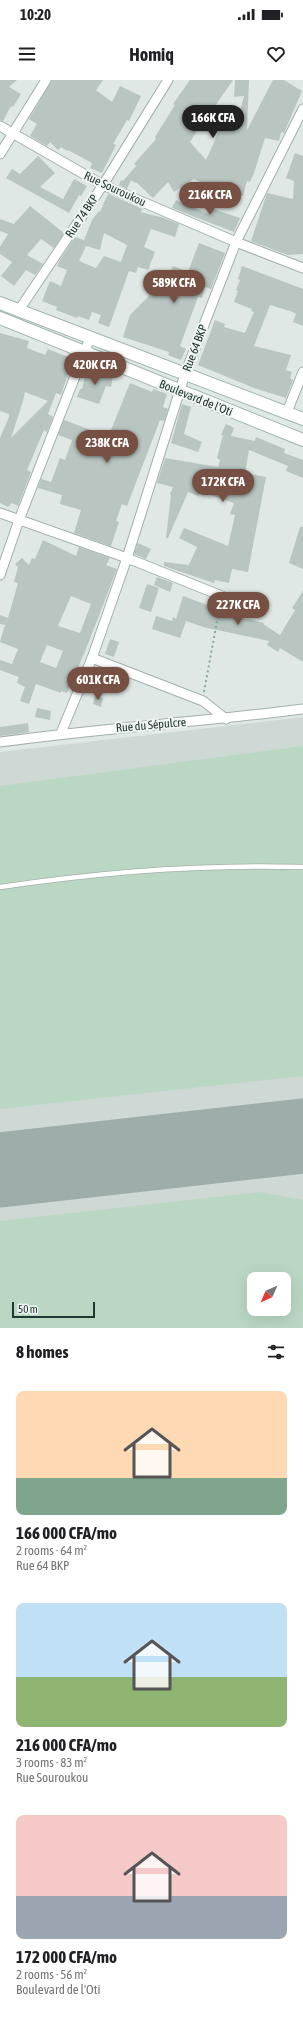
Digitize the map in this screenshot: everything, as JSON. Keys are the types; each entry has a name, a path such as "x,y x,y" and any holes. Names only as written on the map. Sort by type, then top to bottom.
{"main road":[{"name":"Boulevard de l'Oti","path":"0,303 303,418"},
{"name":"Boulevard de l'Oti","path":"0,318 303,440"}],"street":[{"path":"0,154 46,80"},
{"name":"Rue 74 BKP","path":"19,310 103,185 168,80"},
{"name":"Rue 64 BKP","path":"60,733 92,658 127,558 179,391 236,242 303,109"},
{"name":"Rue Souroukou","path":"0,126 103,185 236,242 303,268"},
{"path":"0,575 19,520 90,338"},
{"path":"287,412 303,372"},
{"path":"0,513 127,558 222,596"},
{"path":"92,658 203,701 226,719"},
{"name":"Rue du Sépulcre","path":"0,742 60,733 226,719 303,709"}],"lane":[{"path":"0,887 49,880 166,869 303,867"}],"path":[{"path":"203,701 222,596"}],"shaded area":[{"path":"303,717 303,1328 0,1328 0,752"}],"green space":[{"path":"303,746 303,1076 0,1109 0,786"},
{"path":"260,1192 303,1200 303,1328 0,1328 0,1221"}],"building":[{"path":"0,80 17,80 9,87 21,94 13,107 11,106 3,121 0,120"},
{"path":"52,80 103,80 96,90 112,102 120,86 141,96 129,121 127,120 113,144 116,145 102,173 90,168 92,163 68,150 67,151 61,147 58,150 50,142 47,146 30,136 37,124 29,119"},
{"path":"190,80 233,80 211,112 233,129 234,119 238,119 244,96 234,97 235,80 249,80 247,130 273,80 284,80 302,91 284,133 281,132 279,141 265,138 254,173 250,182 247,181 243,196 220,190 194,179 174,192 168,182 153,198 136,182 135,183 131,180 127,189 119,185 121,180 123,181 136,166 134,164 156,139 155,137 175,105 173,104","holes":["205,118 220,129 206,160 190,142"]},
{"path":"295,153 303,156 303,254 288,255 251,241 267,193 293,199 294,181 286,178"},
{"path":"38,156 55,173 40,187 63,199 74,179 87,186 81,196 79,195 69,213 6,178 12,169 20,174"},
{"path":"108,194 143,209 140,212 164,218 179,224 175,237 151,229 144,247 155,252 148,270 138,267 136,273 129,271 109,327 98,323 101,315 92,312 89,320 78,316 77,318 56,310 57,307 42,301 50,281 61,286 67,270 57,266 60,260 75,237 84,240 92,220 99,211 100,212","holes":["104,233 127,245 121,262 104,256 96,268 79,261 86,246 100,250"]},
{"path":"176,200 211,215 213,209 240,218 234,232 172,208"},
{"path":"30,206 64,233 54,248 41,239 27,255 43,264 35,275 26,270 14,286 1,276 12,262 0,254 0,247 8,234 0,231 0,219 14,224"},
{"path":"199,243 225,253 211,289 205,287 202,298 198,297 180,346 186,349 181,360 168,355 169,352 123,337 130,315 161,284 164,288 173,266 188,272"},
{"path":"242,266 303,289 303,326 293,322 296,314 293,312 270,305 254,346 291,355 286,370 292,372 290,378 293,380 286,398 254,388 198,365 215,320 225,324 224,327 245,333 254,312 251,311 252,309 234,302 238,291 236,290 240,280 238,279"},
{"path":"0,333 29,341 27,348 45,355 48,349 73,359 61,395 56,393 48,414 53,417 47,432 44,430 27,470 31,472 18,506 12,503 8,507 0,503 0,438 9,414 0,411","holes":["25,392 48,401 11,438"]},
{"path":"87,369 113,376 111,387 106,386 99,404 77,397 80,389 82,389"},
{"path":"130,383 152,392 153,389 167,394 163,407 168,409 164,421 160,420 127,506 122,504 116,521 119,522 111,546 113,547 74,533 81,510 60,504 62,495 38,488 41,479 51,482 60,458 65,460 72,440 58,435 64,420 99,433 97,442 105,445"},
{"path":"182,404 191,407 184,434 202,442 198,452 171,443"},
{"path":"226,424 234,428 231,436 255,441 256,437 285,449 284,453 303,460 303,478 286,471 288,466 249,450 245,473 266,477 248,572 232,569 229,583 215,580 214,583 164,566 164,562 189,565 197,547 179,538 184,528 228,546 235,515 230,514 234,503 201,492 198,496 188,492 168,538 166,538 170,494 173,487 157,483 165,458 218,467 220,460 217,458 223,435 221,435"},
{"path":"300,527 303,527 303,569 289,563"},
{"path":"43,540 76,556 79,547 110,558 106,565 117,569 67,693 61,691 61,693 36,684 29,704 20,701 25,687 17,683 19,677 0,670 0,660 12,664 18,649 0,642 5,625 0,624 0,615 8,618 18,583 14,582 18,567 15,564 22,558 29,565 32,558 35,559","holes":["71,596 91,604 80,633 58,626","47,645 63,651 56,668 40,662"]},
{"path":"138,543 151,549 146,559 134,554"},
{"path":"157,577 173,583 170,592 154,585"},
{"path":"147,584 159,588 151,612 139,608"},
{"path":"303,591 303,662 280,648 278,652 267,645 269,641 203,627 186,621 180,638 152,629 156,616 172,621 173,617 176,619 183,596 226,612 226,614 264,623 263,624 280,635 295,610 292,608"},
{"path":"110,639 119,642 114,657 105,654"},
{"path":"95,696 103,698 101,707 93,704"},
{"path":"37,708 51,711 50,720 35,717"},
{"path":"28,723 29,732 0,736 0,727"}],"runway":[{"path":"0,1170 303,1136"}]}
